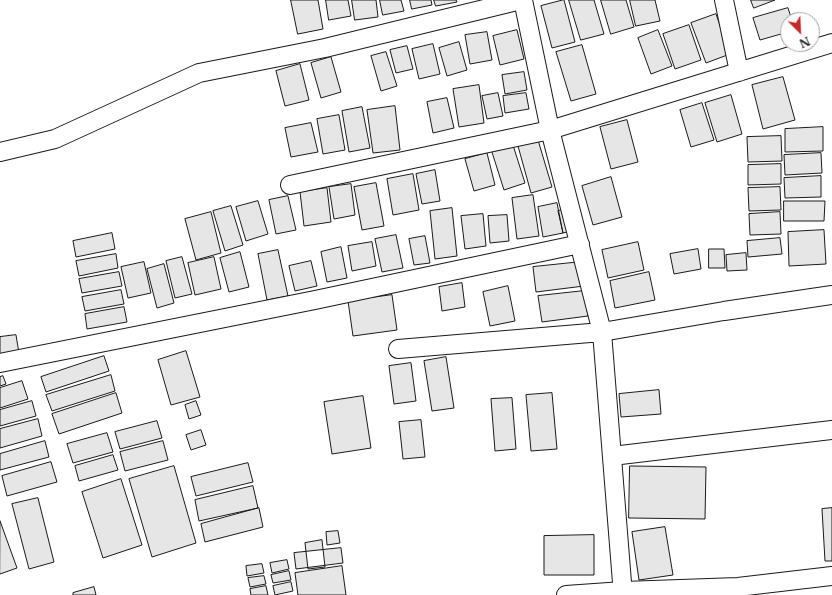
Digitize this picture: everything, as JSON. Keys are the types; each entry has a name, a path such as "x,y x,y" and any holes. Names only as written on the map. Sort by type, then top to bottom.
{"street":[{"path":"0,152 55,139 199,73 325,48 522,0 550,130 602,332 623,593"},
{"path":"724,0 739,72"},
{"path":"290,185 550,130 832,43"},
{"path":"0,363 315,300 580,244"},
{"path":"398,348 602,332 832,295"},
{"path":"612,456 832,430"},
{"path":"566,595 738,587 832,576"}],"building":[{"path":"291,0 318,0 323,29 298,34"},
{"path":"326,0 348,0 351,16 329,20"},
{"path":"352,0 376,0 378,17 355,20"},
{"path":"380,0 401,0 404,11 383,15"},
{"path":"410,0 431,0 432,5 412,9"},
{"path":"434,0 456,0 457,2 436,6"},
{"path":"564,0 575,42 552,48 541,6"},
{"path":"569,0 594,0 604,34 581,40"},
{"path":"601,0 626,0 634,27 611,34"},
{"path":"630,0 655,0 660,21 636,26"},
{"path":"751,0 775,0 754,8"},
{"path":"788,8 789,12 780,12 780,34 760,40 753,18"},
{"path":"716,14 730,54 706,63 691,23"},
{"path":"689,25 701,60 675,69 663,34"},
{"path":"517,30 524,59 500,65 493,36"},
{"path":"658,30 672,66 651,74 638,38"},
{"path":"487,32 492,60 470,64 465,35"},
{"path":"459,42 467,70 447,76 439,48"},
{"path":"433,44 440,74 419,79 412,49"},
{"path":"582,45 596,94 571,101 556,52"},
{"path":"407,46 413,69 396,73 390,50"},
{"path":"386,52 397,86 381,91 371,56"},
{"path":"331,57 341,92 321,98 311,63"},
{"path":"300,64 309,100 285,106 276,71"},
{"path":"524,72 527,90 505,94 502,75"},
{"path":"783,77 795,120 763,129 752,85"},
{"path":"479,85 484,123 459,127 453,89"},
{"path":"498,93 503,116 487,119 482,96"},
{"path":"526,93 529,109 505,113 503,96"},
{"path":"731,95 742,134 717,142 705,103"},
{"path":"447,98 454,128 433,133 427,102"},
{"path":"702,103 714,140 691,147 680,110"},
{"path":"395,106 400,150 373,153 367,110"},
{"path":"362,107 370,148 349,152 342,111"},
{"path":"339,115 345,150 323,154 317,119"},
{"path":"627,120 638,162 611,169 600,127"},
{"path":"311,123 318,152 291,157 285,128"},
{"path":"823,127 823,151 785,152 785,129"},
{"path":"781,136 782,161 748,162 747,137"},
{"path":"538,140 552,187 531,193 518,146"},
{"path":"512,142 525,183 504,190 491,149"},
{"path":"487,153 495,185 474,191 465,159"},
{"path":"821,153 822,173 785,175 784,155"},
{"path":"781,164 781,184 748,185 748,165"},
{"path":"435,170 440,201 422,204 416,174"},
{"path":"413,174 419,210 393,215 387,179"},
{"path":"821,176 821,197 785,198 784,178"},
{"path":"611,177 622,217 593,225 582,186"},
{"path":"376,183 384,226 362,230 354,187"},
{"path":"351,184 355,215 334,219 329,187"},
{"path":"780,187 781,210 749,211 748,188"},
{"path":"327,188 331,222 304,226 300,192"},
{"path":"533,195 539,236 517,239 512,198"},
{"path":"288,196 296,230 276,234 269,200"},
{"path":"258,201 268,234 246,241 236,207"},
{"path":"784,201 825,201 824,221 784,221"},
{"path":"557,203 563,233 543,237 538,207"},
{"path":"231,206 243,245 225,251 213,211"},
{"path":"452,208 457,256 435,259 430,211"},
{"path":"570,208 575,230 563,233 558,211"},
{"path":"211,212 221,253 196,260 185,219"},
{"path":"780,212 781,234 750,235 749,214"},
{"path":"483,214 486,246 465,249 461,216"},
{"path":"507,215 509,241 490,243 488,216"},
{"path":"824,230 826,264 789,266 788,232"},
{"path":"112,233 115,249 76,257 73,241"},
{"path":"396,235 403,268 382,272 375,239"},
{"path":"425,236 430,263 414,265 409,239"},
{"path":"780,238 782,254 748,257 747,241"},
{"path":"372,242 376,266 352,271 348,246"},
{"path":"638,242 644,270 608,278 602,250"},
{"path":"341,247 347,278 327,282 321,252"},
{"path":"698,249 701,269 674,274 670,254"},
{"path":"709,249 724,249 725,268 709,268"},
{"path":"278,250 288,296 267,300 258,254"},
{"path":"240,252 249,287 229,292 220,258"},
{"path":"746,253 747,270 727,271 726,255"},
{"path":"116,254 118,268 79,276 76,261"},
{"path":"182,257 192,294 175,298 166,261"},
{"path":"214,257 221,289 195,295 188,263"},
{"path":"311,261 317,286 295,291 289,266"},
{"path":"144,262 151,293 128,298 121,267"},
{"path":"581,262 584,286 536,292 533,267"},
{"path":"164,264 174,303 157,308 147,269"},
{"path":"119,272 122,286 82,293 79,279"},
{"path":"649,272 655,300 615,308 610,281"},
{"path":"462,283 465,307 442,311 439,287"},
{"path":"508,286 515,321 490,326 483,292"},
{"path":"121,290 124,304 85,311 82,297"},
{"path":"584,291 588,316 542,322 538,296"},
{"path":"392,295 397,330 353,336 348,301"},
{"path":"124,307 127,322 87,329 85,314"},
{"path":"16,335 19,353 0,356 0,337"},
{"path":"186,351 200,397 171,405 158,360"},
{"path":"104,356 109,371 46,392 41,377"},
{"path":"446,357 454,408 432,411 424,361"},
{"path":"411,363 416,401 394,404 389,366"},
{"path":"111,375 115,391 52,411 46,395"},
{"path":"3,376 6,384 0,386 0,377"},
{"path":"22,381 28,399 0,408 0,388"},
{"path":"659,390 661,414 621,417 619,394"},
{"path":"116,393 122,413 59,434 52,414"},
{"path":"552,393 557,449 531,451 526,395"},
{"path":"363,396 371,448 332,454 324,402"},
{"path":"512,398 516,449 495,451 491,399"},
{"path":"32,401 36,416 0,426 0,410"},
{"path":"196,401 201,415 189,419 185,405"},
{"path":"38,419 42,436 0,448 0,429"},
{"path":"421,420 425,457 403,459 399,422"},
{"path":"157,421 162,438 120,449 115,432"},
{"path":"201,430 206,445 191,450 186,435"},
{"path":"107,433 113,452 73,463 67,444"},
{"path":"45,441 49,457 0,470 0,454"},
{"path":"163,441 168,460 125,471 120,452"},
{"path":"113,455 118,470 79,481 75,466"},
{"path":"51,462 57,482 7,496 2,476"},
{"path":"248,463 253,482 196,496 191,477"},
{"path":"174,466 196,543 152,557 129,479"},
{"path":"630,466 706,467 705,519 629,518"},
{"path":"121,479 142,545 103,558 82,492"},
{"path":"253,486 258,508 199,521 195,500"},
{"path":"38,498 54,562 29,569 12,504"},
{"path":"259,508 263,527 205,542 201,524"},
{"path":"832,508 832,561 825,561 822,509"},
{"path":"0,521 17,568 0,574"},
{"path":"665,527 673,575 639,580 632,532"},
{"path":"338,531 340,543 327,545 326,532"},
{"path":"594,535 594,575 544,575 544,536"},
{"path":"322,540 325,567 308,569 305,543"},
{"path":"341,548 343,563 296,569 294,553"},
{"path":"287,560 289,569 272,573 270,563"},
{"path":"262,564 264,573 247,576 246,566"},
{"path":"342,566 346,595 298,595 295,573"},
{"path":"289,571 291,580 273,583 271,575"},
{"path":"264,576 266,584 250,587 248,578"},
{"path":"291,582 293,591 275,595 273,586"},
{"path":"266,586 268,595 251,595 250,589"},
{"path":"94,587 96,595 73,595 73,593"}]}
